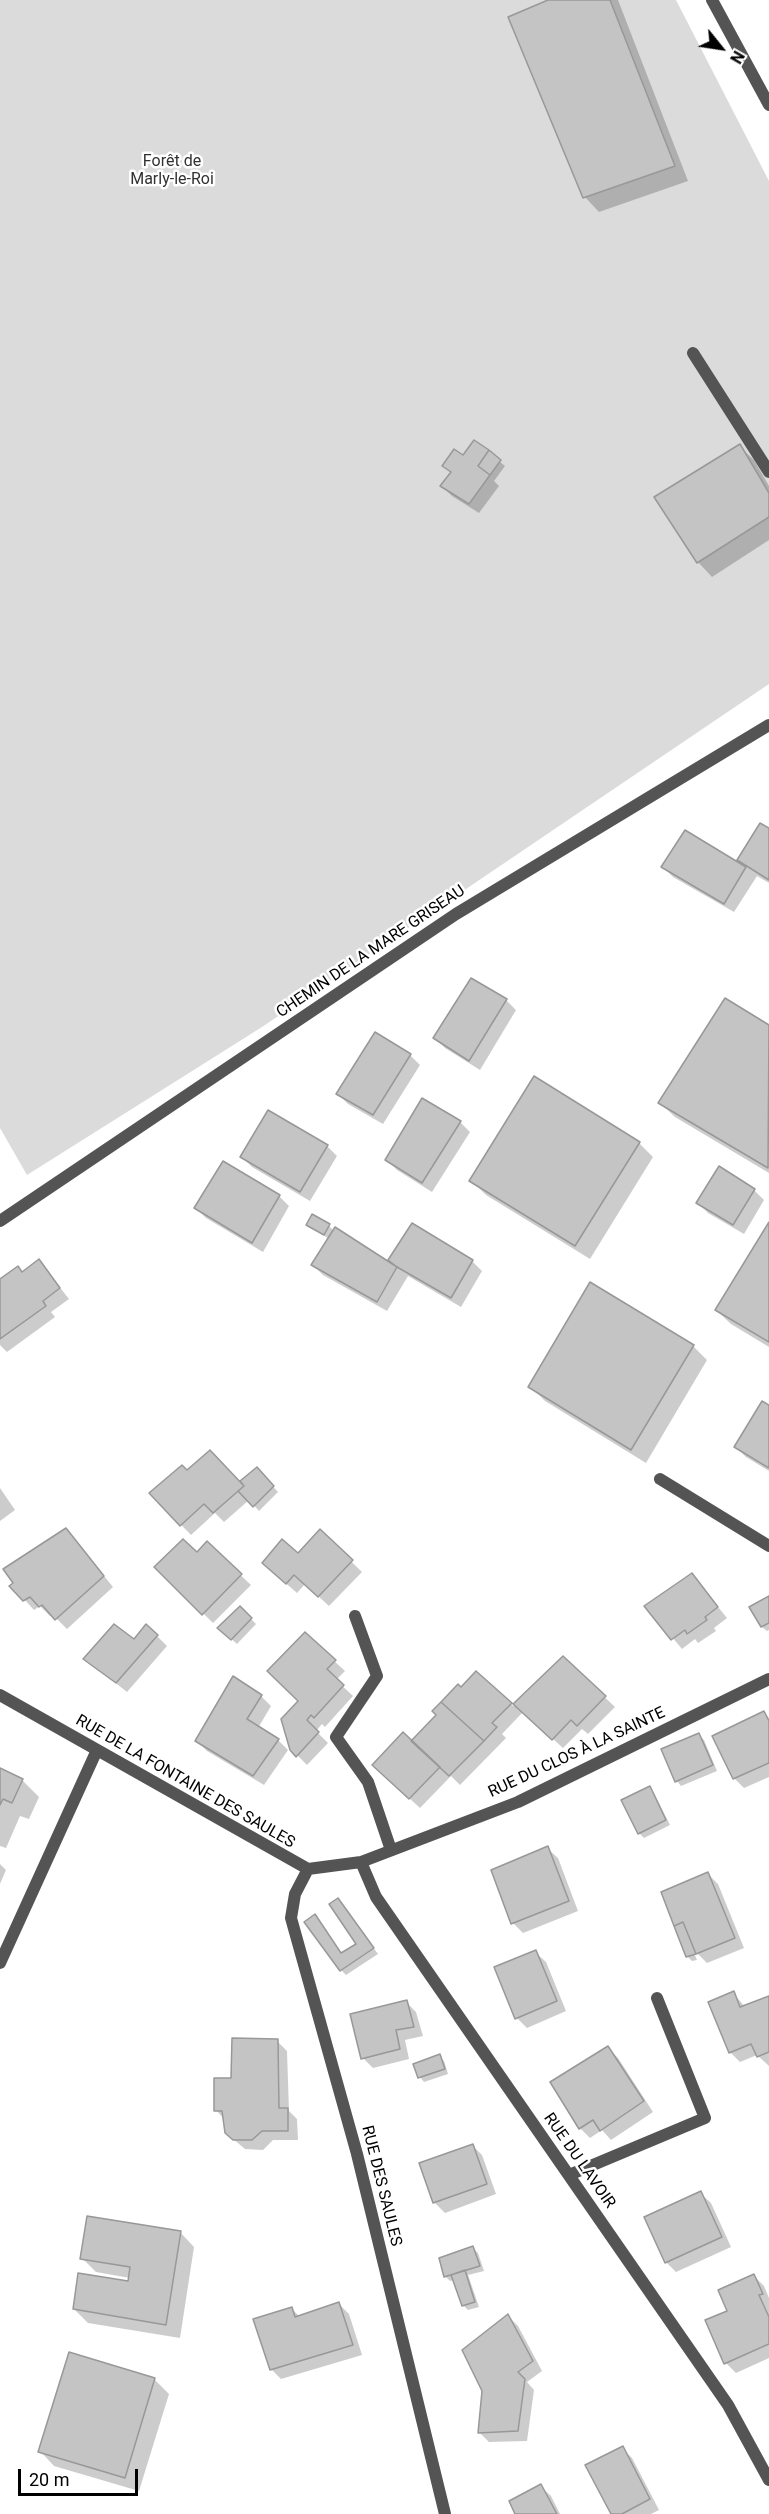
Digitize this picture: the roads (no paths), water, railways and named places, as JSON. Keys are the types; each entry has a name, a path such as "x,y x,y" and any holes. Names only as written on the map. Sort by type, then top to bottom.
{"street":[{"path":"712,0 769,105"},
{"path":"693,352 769,472"},
{"name":"CHEMIN DE LA MARE GRISEAU","path":"0,1221 456,914 769,725"},
{"path":"660,1479 769,1546"},
{"path":"355,1616 377,1676 336,1737 368,1782 391,1850"},
{"name":"RUE DU CLOS À LA SAINTE","path":"361,1862 518,1802 769,1678"},
{"name":"RUE DE LA FONTAINE DES SAULES","path":"0,1695 308,1869"},
{"path":"0,1963 97,1750"},
{"path":"308,1869 361,1862"},
{"name":"RUE DU LAVOIR","path":"361,1862 375,1897 728,2405 769,2480"},
{"name":"RUE DES SAULES","path":"308,1869 295,1894 291,1918 357,2154 445,2514"},
{"path":"569,2175 705,2118 657,1998"}],"park label":[{"name":"Forêt de Marly-le-Roi","path":"172,171"}]}
